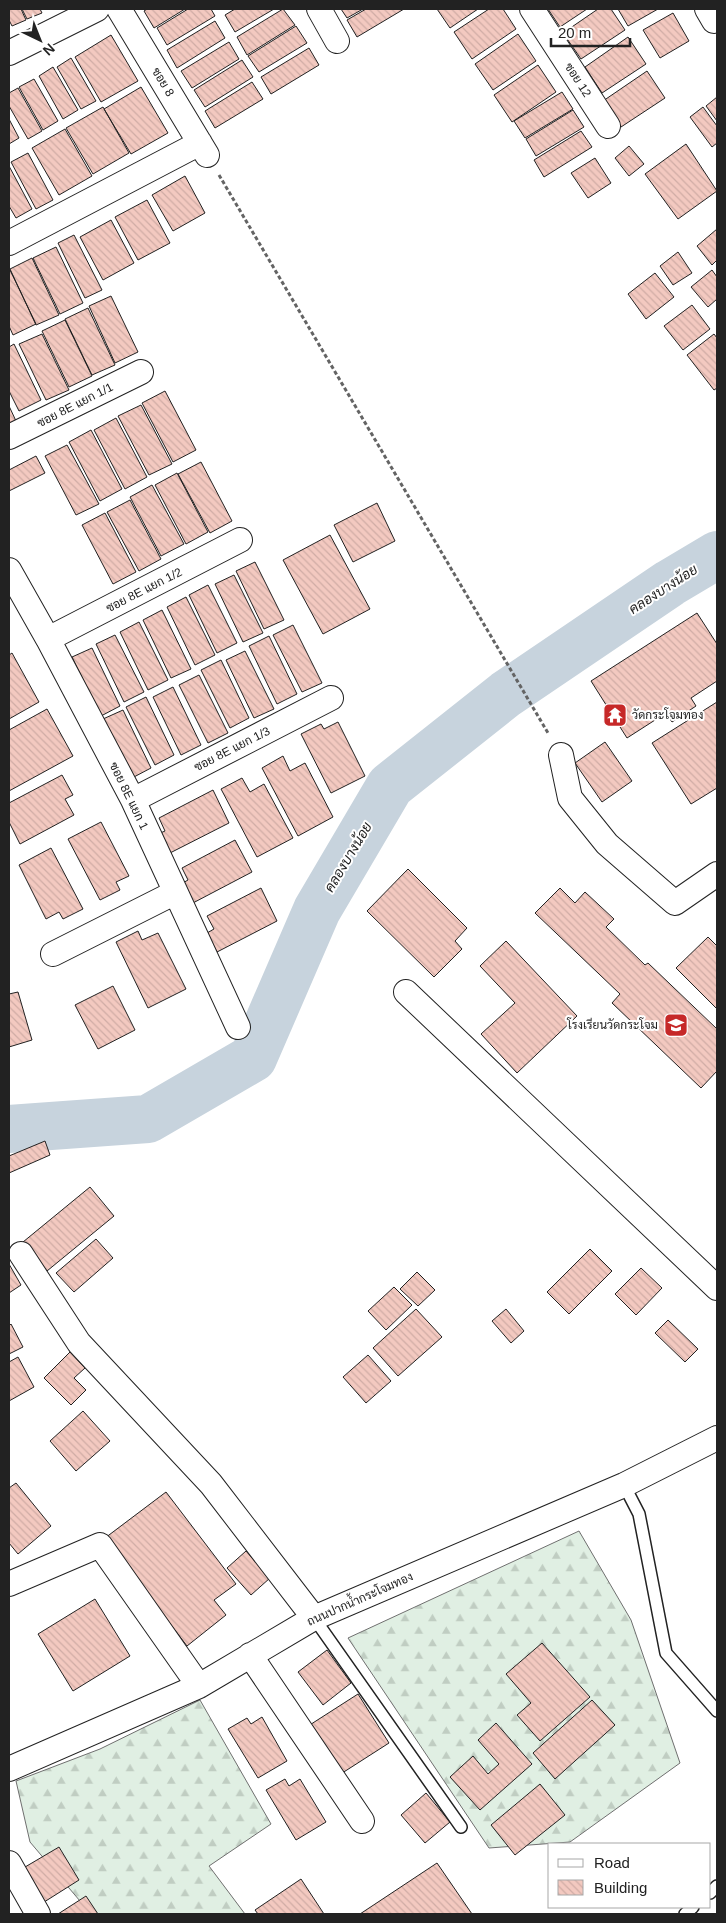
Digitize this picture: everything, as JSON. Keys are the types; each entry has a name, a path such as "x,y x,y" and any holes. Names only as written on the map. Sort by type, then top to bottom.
{"street":[{"path":"9,53 97,9"},
{"name":"ซอย 8","path":"119,9 207,156"},
{"path":"319,9 337,40"},
{"name":"ซอย 12","path":"532,9 608,126"},
{"path":"9,243 207,156"},
{"name":"ซอย 8E แยก 1/1","path":"9,438 141,372"},
{"name":"ซอย 8E แยก 1/2","path":"48,639 240,540"},
{"name":"ซอย 8E แยก 1","path":"9,570 48,639 133,800 174,893 238,1027"},
{"name":"ซอย 8E แยก 1/3","path":"133,800 331,698"},
{"path":"561,755 570,798 607,844 675,903 717,874"},
{"path":"53,954 174,893"},
{"path":"406,992 717,1288"},
{"path":"21,1254 79,1343 211,1484 314,1618"},
{"name":"ถนนปากน้ำกระโจมทอง","path":"9,1769 200,1686 314,1618 624,1485 717,1438"},
{"path":"9,1584 100,1545 200,1686"},
{"path":"250,1655 362,1821"},
{"path":"9,1863 38,1914"}],"lane":[{"path":"624,1485 639,1514 666,1653 717,1712"},
{"path":"314,1618 462,1827"}],"path":[{"path":"207,156 542,723"}],"green space":[{"path":"579,1531 631,1620 680,1763 570,1842 489,1848 348,1638"},
{"path":"200,1700 271,1824 209,1866 245,1914 91,1914 30,1842 16,1781 100,1749"}],"building":[{"path":"9,9 21,9 26,20 12,26 9,20"},
{"path":"22,9 40,9 42,13 27,19"},
{"path":"147,9 185,9 154,28 144,11"},
{"path":"188,9 211,9 215,16 167,45 157,28"},
{"path":"235,9 274,9 235,32 225,15"},
{"path":"283,9 295,25 247,55 237,37"},
{"path":"341,9 363,9 347,18"},
{"path":"366,9 404,9 357,37 347,20"},
{"path":"437,9 478,9 450,28"},
{"path":"489,9 503,9 516,29 472,59 454,32"},
{"path":"548,9 587,9 560,27"},
{"path":"598,9 611,9 625,30 581,59 563,33"},
{"path":"618,9 658,9 628,26"},
{"path":"673,13 689,41 660,58 643,30"},
{"path":"215,21 225,38 177,68 167,50"},
{"path":"296,26 307,43 259,72 248,56"},
{"path":"518,34 536,61 493,90 475,64"},
{"path":"111,35 138,81 101,102 75,57"},
{"path":"628,37 646,64 602,93 585,67"},
{"path":"229,42 239,59 192,88 181,71"},
{"path":"309,48 319,65 271,94 261,77"},
{"path":"71,58 96,101 81,109 57,67"},
{"path":"242,60 253,77 205,107 194,90"},
{"path":"538,65 556,92 512,122 494,95"},
{"path":"53,67 78,110 63,119 39,76"},
{"path":"647,71 665,98 621,127 603,101"},
{"path":"34,79 58,121 43,130 19,87"},
{"path":"252,82 263,99 215,128 205,111"},
{"path":"141,87 168,133 131,154 104,109"},
{"path":"18,88 42,131 28,139 9,106 9,93"},
{"path":"562,92 573,109 525,138 514,121"},
{"path":"717,97 717,121 706,106"},
{"path":"103,107 129,153 93,174 66,128"},
{"path":"703,107 717,126 717,143 712,147 690,117"},
{"path":"573,110 584,127 536,156 526,139"},
{"path":"9,119 19,138 9,144"},
{"path":"65,129 92,176 59,195 32,148"},
{"path":"581,131 592,147 544,177 534,160"},
{"path":"686,144 717,191 678,219 645,174"},
{"path":"629,146 644,164 629,176 615,158"},
{"path":"28,153 53,200 36,209 11,162"},
{"path":"595,158 611,183 588,198 571,173"},
{"path":"9,166 32,209 16,218 9,206"},
{"path":"185,176 205,213 173,231 152,195"},
{"path":"147,200 170,243 138,260 115,217"},
{"path":"111,220 134,263 103,280 80,237"},
{"path":"717,229 717,260 712,265 697,246"},
{"path":"74,235 102,290 85,298 58,243"},
{"path":"56,247 83,303 60,314 33,258"},
{"path":"678,252 692,273 673,285 660,266"},
{"path":"32,258 59,315 36,325 10,269"},
{"path":"9,268 36,324 13,335 9,326"},
{"path":"712,270 717,277 717,299 708,307 691,287"},
{"path":"655,273 674,297 646,319 628,294"},
{"path":"111,296 138,352 115,363 89,306"},
{"path":"692,305 710,329 683,350 664,326"},
{"path":"88,308 115,365 92,375 65,319"},
{"path":"65,320 92,376 69,387 42,331"},
{"path":"42,334 69,390 46,400 19,344"},
{"path":"714,334 717,338 717,388 714,390 687,355"},
{"path":"14,344 41,400 19,411 9,391 9,347"},
{"path":"165,391 196,450 173,462 142,403"},
{"path":"141,405 172,464 149,475 118,416"},
{"path":"9,406 16,421 9,425"},
{"path":"116,418 147,477 125,489 94,430"},
{"path":"91,430 122,489 100,501 69,442"},
{"path":"67,445 99,504 76,515 45,456"},
{"path":"36,456 45,473 9,491 9,470"},
{"path":"201,462 232,521 210,533 178,474"},
{"path":"177,473 208,532 186,544 155,485"},
{"path":"152,485 184,544 161,556 130,497"},
{"path":"130,500 161,559 139,571 107,512"},
{"path":"377,503 395,541 353,562 334,525"},
{"path":"105,513 136,572 113,584 82,525"},
{"path":"330,535 370,609 323,634 283,560"},
{"path":"255,562 284,620 264,629 236,571"},
{"path":"234,575 263,633 243,642 215,584"},
{"path":"208,585 237,643 217,653 189,595"},
{"path":"186,597 215,655 195,665 167,607"},
{"path":"162,610 191,669 171,678 143,620"},
{"path":"697,613 717,644 717,681 691,698 696,706 672,722 666,713 627,738 591,681"},
{"path":"139,622 168,680 148,690 120,632"},
{"path":"293,625 322,683 302,692 273,635"},
{"path":"115,635 144,692 124,702 96,644"},
{"path":"269,636 297,694 277,704 249,646"},
{"path":"92,648 120,706 101,716 72,657"},
{"path":"245,651 274,709 254,718 226,660"},
{"path":"12,653 39,702 9,719 9,655"},
{"path":"221,660 249,718 230,728 201,670"},
{"path":"199,675 228,733 208,743 179,685"},
{"path":"173,687 201,745 181,755 153,697"},
{"path":"146,697 174,755 155,765 126,707"},
{"path":"717,702 717,788 691,804 652,743"},
{"path":"47,709 73,756 9,791 9,730"},
{"path":"123,710 151,768 132,778 103,719"},
{"path":"338,722 365,776 331,793 301,734 321,724 324,729"},
{"path":"605,742 632,781 602,802 575,763"},
{"path":"283,756 290,771 305,763 333,817 298,836 262,768"},
{"path":"62,775 73,795 65,799 74,815 20,844 9,822 9,803"},
{"path":"242,778 250,792 264,784 293,838 257,857 221,789"},
{"path":"213,790 229,823 168,854 158,834 165,831 159,818"},
{"path":"101,822 129,876 116,882 120,890 100,900 68,839"},
{"path":"235,840 252,872 191,904 181,884 188,880 182,868"},
{"path":"51,848 83,909 63,919 59,912 46,919 19,865"},
{"path":"408,869 467,928 455,941 462,949 434,977 367,911"},
{"path":"261,888 277,921 217,952 207,933 214,929 207,916"},
{"path":"560,888 575,903 585,892 614,919 606,927 645,965 648,963 717,1029 717,1071 701,1088 612,1003 620,994 535,913"},
{"path":"138,931 142,940 158,933 186,989 148,1008 116,942"},
{"path":"708,937 717,946 717,1009 676,968"},
{"path":"506,941 577,1016 517,1073 481,1034 515,1003 480,966"},
{"path":"113,986 135,1030 98,1049 75,1005"},
{"path":"18,992 32,1040 9,1047 9,994"},
{"path":"45,1141 50,1155 9,1173 9,1156"},
{"path":"90,1187 114,1216 47,1271 23,1242"},
{"path":"96,1239 113,1258 74,1292 56,1273"},
{"path":"590,1249 612,1271 569,1314 547,1292"},
{"path":"9,1264 21,1285 9,1293"},
{"path":"641,1268 662,1288 636,1315 615,1294"},
{"path":"417,1272 435,1290 418,1306 400,1289"},
{"path":"394,1287 412,1305 386,1330 368,1311"},
{"path":"416,1309 442,1337 398,1376 373,1348"},
{"path":"506,1309 524,1331 511,1343 492,1321"},
{"path":"668,1320 698,1349 685,1362 655,1333"},
{"path":"11,1324 23,1347 9,1354 9,1326"},
{"path":"70,1352 85,1368 74,1378 86,1390 71,1405 44,1378"},
{"path":"368,1355 391,1381 366,1403 343,1377"},
{"path":"18,1357 34,1387 9,1401 9,1362"},
{"path":"83,1411 110,1441 76,1471 50,1441"},
{"path":"16,1483 51,1526 18,1554 9,1543 9,1488"},
{"path":"166,1492 236,1584 214,1600 226,1615 187,1646 105,1538"},
{"path":"246,1551 270,1578 251,1595 227,1568"},
{"path":"95,1599 130,1656 73,1691 38,1634"},
{"path":"542,1643 590,1697 540,1741 517,1715 531,1703 506,1674"},
{"path":"327,1650 351,1683 323,1705 298,1672"},
{"path":"358,1694 389,1743 336,1777 305,1728"},
{"path":"592,1700 615,1725 555,1779 533,1753"},
{"path":"262,1717 287,1761 258,1778 228,1729 247,1718 251,1724"},
{"path":"496,1723 532,1764 480,1810 450,1777 473,1756 488,1774 499,1764 478,1740"},
{"path":"285,1779 289,1786 300,1779 326,1822 296,1840 266,1790"},
{"path":"540,1784 565,1815 515,1855 491,1825"},
{"path":"426,1793 450,1822 425,1843 401,1815"},
{"path":"59,1847 79,1880 41,1904 20,1870"},
{"path":"437,1863 472,1914 360,1914"},
{"path":"301,1879 324,1914 258,1914 255,1910"},
{"path":"86,1896 98,1914 58,1914"}],"waterway":[{"name":"คลองบางน้อย","path":"9,1129 148,1119 253,1058 317,910 390,786 506,694 670,583 717,555"}],"place":[{"name":"วัดกระโจมทอง","path":"615,715"},
{"name":"โรงเรียนวัดกระโจม","path":"676,1025"}]}
